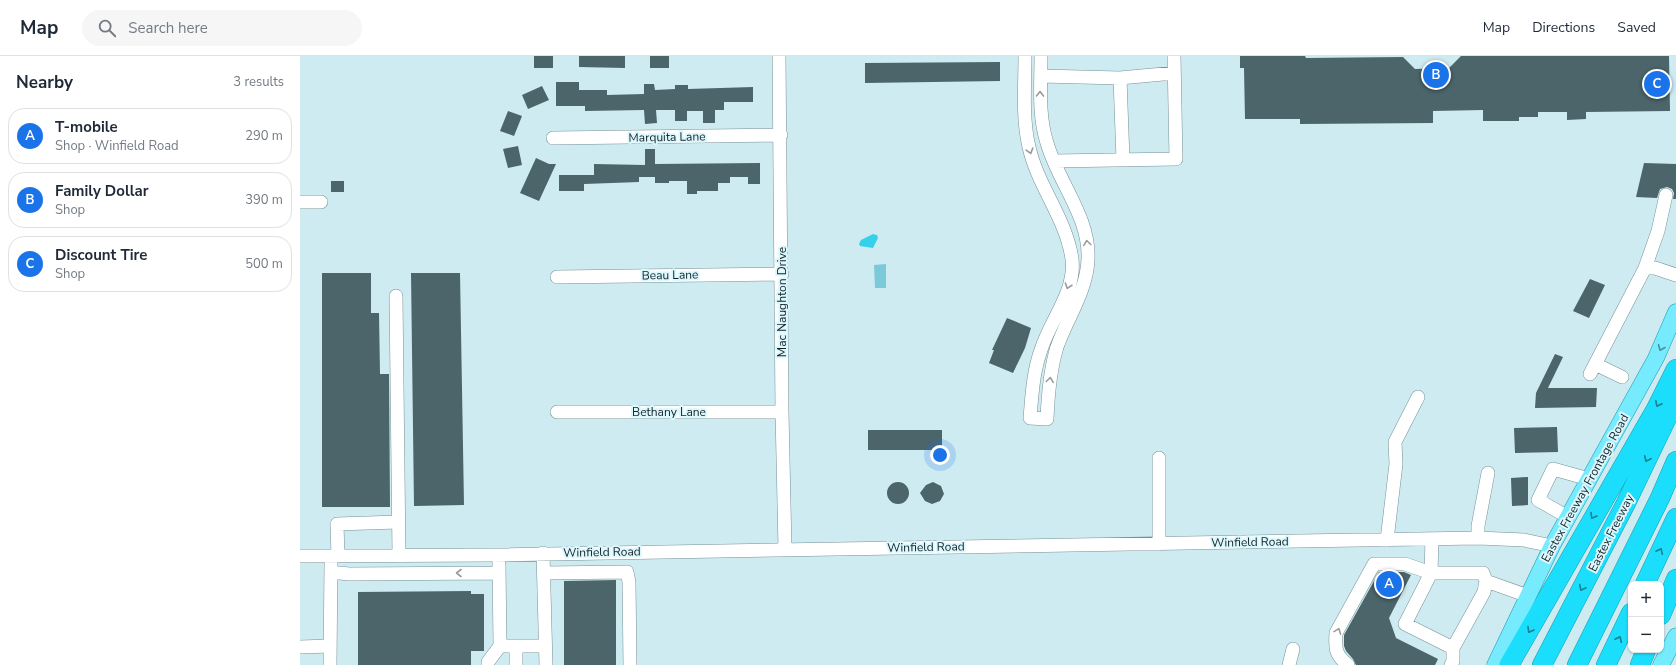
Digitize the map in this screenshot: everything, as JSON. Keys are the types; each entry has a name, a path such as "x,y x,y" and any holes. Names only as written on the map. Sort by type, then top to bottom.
{"highway":[{"path":"1509,665 1530,631 1574,550 1656,409 1676,369"},
{"name":"Eastex Freeway","path":"1542,665 1626,503 1676,399"},
{"path":"1577,665 1660,498 1676,461"},
{"path":"1646,581 1676,518"},
{"path":"1664,607 1676,579"},
{"path":"1606,665 1629,617"},
{"path":"1640,665 1645,653"}],"main road":[{"name":"Eastex Freeway Frontage Road","path":"1494,665 1552,546 1656,358 1676,312"},
{"path":"1661,665 1676,636"}],"street":[{"name":"Mac Naughton Drive","path":"779,56 782,412 785,549"},
{"path":"1025,56 1026,121 1029,146 1037,172 1064,228 1072,260 1071,279 1065,297 1039,356 1034,376 1030,418 1047,419 1052,367 1058,346 1083,289 1088,260 1088,242 1083,225 1046,144 1040,105 1041,56"},
{"path":"1054,161 1176,159 1174,56"},
{"path":"1041,76 1120,78 1174,73"},
{"path":"1120,78 1123,160"},
{"path":"1026,121 1042,119"},
{"name":"Marquita Lane","path":"553,138 780,135"},
{"path":"1622,377 1593,369 1645,268 1658,231 1666,195"},
{"path":"300,202 321,202"},
{"path":"1072,260 1088,260"},
{"path":"1645,268 1656,268 1676,275"},
{"name":"Beau Lane","path":"557,277 782,274"},
{"path":"396,296 399,555"},
{"path":"1387,540 1396,464 1395,442 1418,397"},
{"name":"Bethany Lane","path":"557,412 782,412"},
{"path":"1159,458 1159,544"},
{"path":"1568,517 1538,500 1553,470 1589,479"},
{"path":"1478,538 1478,526 1488,473"},
{"path":"330,665 330,572 334,556 337,524 398,522"},
{"name":"Winfield Road","path":"300,556 543,554 1478,538 1524,540 1552,546"},
{"path":"1432,539 1431,573 1405,624 1453,648"},
{"path":"627,552 627,572 629,582 630,665"},
{"path":"488,665 488,662 500,646 498,573 499,554"},
{"path":"543,554 546,665"},
{"path":"1348,665 1339,658 1335,645 1336,633 1374,564 1404,564 1431,573 1483,572 1486,582 1484,592 1453,648 1454,661 1451,665"},
{"path":"330,572 349,574 498,573"},
{"path":"544,573 627,572"},
{"path":"1486,582 1528,596"},
{"path":"300,647 330,646"},
{"path":"500,646 545,646"},
{"path":"516,646 516,665"},
{"path":"1290,665 1293,648"}],"shaded area":[{"path":"873,234 877,235 878,238 873,248 860,246 859,244 861,240"},
{"path":"886,264 886,288 875,288 874,265"}],"building":[{"path":"534,56 553,56 553,68 534,68"},
{"path":"579,56 625,56 625,68 579,67"},
{"path":"650,56 669,56 669,68 650,68"},
{"path":"1240,56 1305,56 1306,58 1403,57 1415,69 1449,68 1461,56 1669,56 1670,111 1586,112 1586,119 1567,120 1567,112 1538,112 1538,117 1519,117 1519,121 1483,121 1483,110 1433,111 1433,123 1300,124 1300,119 1245,119 1244,68 1240,68"},
{"path":"1000,62 1000,81 865,83 865,63"},
{"path":"556,82 579,82 579,90 607,90 607,95 644,94 644,84 654,84 655,90 675,89 675,85 688,85 688,89 753,87 753,102 724,102 724,110 715,110 715,123 703,123 703,111 687,111 687,121 675,121 675,110 656,110 657,123 645,124 644,110 585,111 585,106 556,106"},
{"path":"542,86 549,100 528,109 522,95"},
{"path":"508,111 522,116 514,136 500,131"},
{"path":"518,146 522,165 508,168 503,149"},
{"path":"645,149 655,149 655,164 760,163 760,184 748,184 748,177 730,177 730,183 718,183 718,191 697,191 697,194 687,194 687,181 655,183 655,177 639,177 639,182 584,184 584,191 559,191 559,175 594,175 594,164 645,165"},
{"path":"536,158 549,164 556,164 539,201 520,193"},
{"path":"1644,163 1676,164 1676,199 1673,199 1674,193 1672,189 1667,187 1660,189 1657,198 1636,197"},
{"path":"331,181 344,181 344,192 331,192"},
{"path":"322,273 371,273 371,313 379,313 380,374 389,374 390,507 322,507"},
{"path":"411,273 460,273 464,505 414,506"},
{"path":"1590,279 1605,285 1589,318 1573,311"},
{"path":"1007,318 1031,328 1025,348 1013,373 989,363 994,350 992,350"},
{"path":"1555,354 1563,357 1548,388 1597,388 1596,407 1535,408 1536,393"},
{"path":"1557,427 1558,452 1515,453 1514,428"},
{"path":"868,430 942,430 942,450 868,450"},
{"path":"1528,477 1528,505 1512,506 1511,478"},
{"path":"898,482 906,485 909,493 906,501 898,504 890,501 887,493 890,485"},
{"path":"933,482 941,486 944,494 940,501 932,504 925,501 920,493 926,485"},
{"path":"1379,572 1404,572 1411,575 1389,618 1396,638 1438,659 1435,665 1356,665 1346,651 1344,646 1344,635"},
{"path":"616,580 616,665 564,665 564,581"},
{"path":"471,591 471,594 484,594 484,651 471,651 471,665 358,665 358,592"}],"place":[{"name":"Family Dollar","path":"1436,75"},
{"name":"Discount Tire","path":"1657,84"},
{"name":"T-mobile","path":"1389,584"}]}
